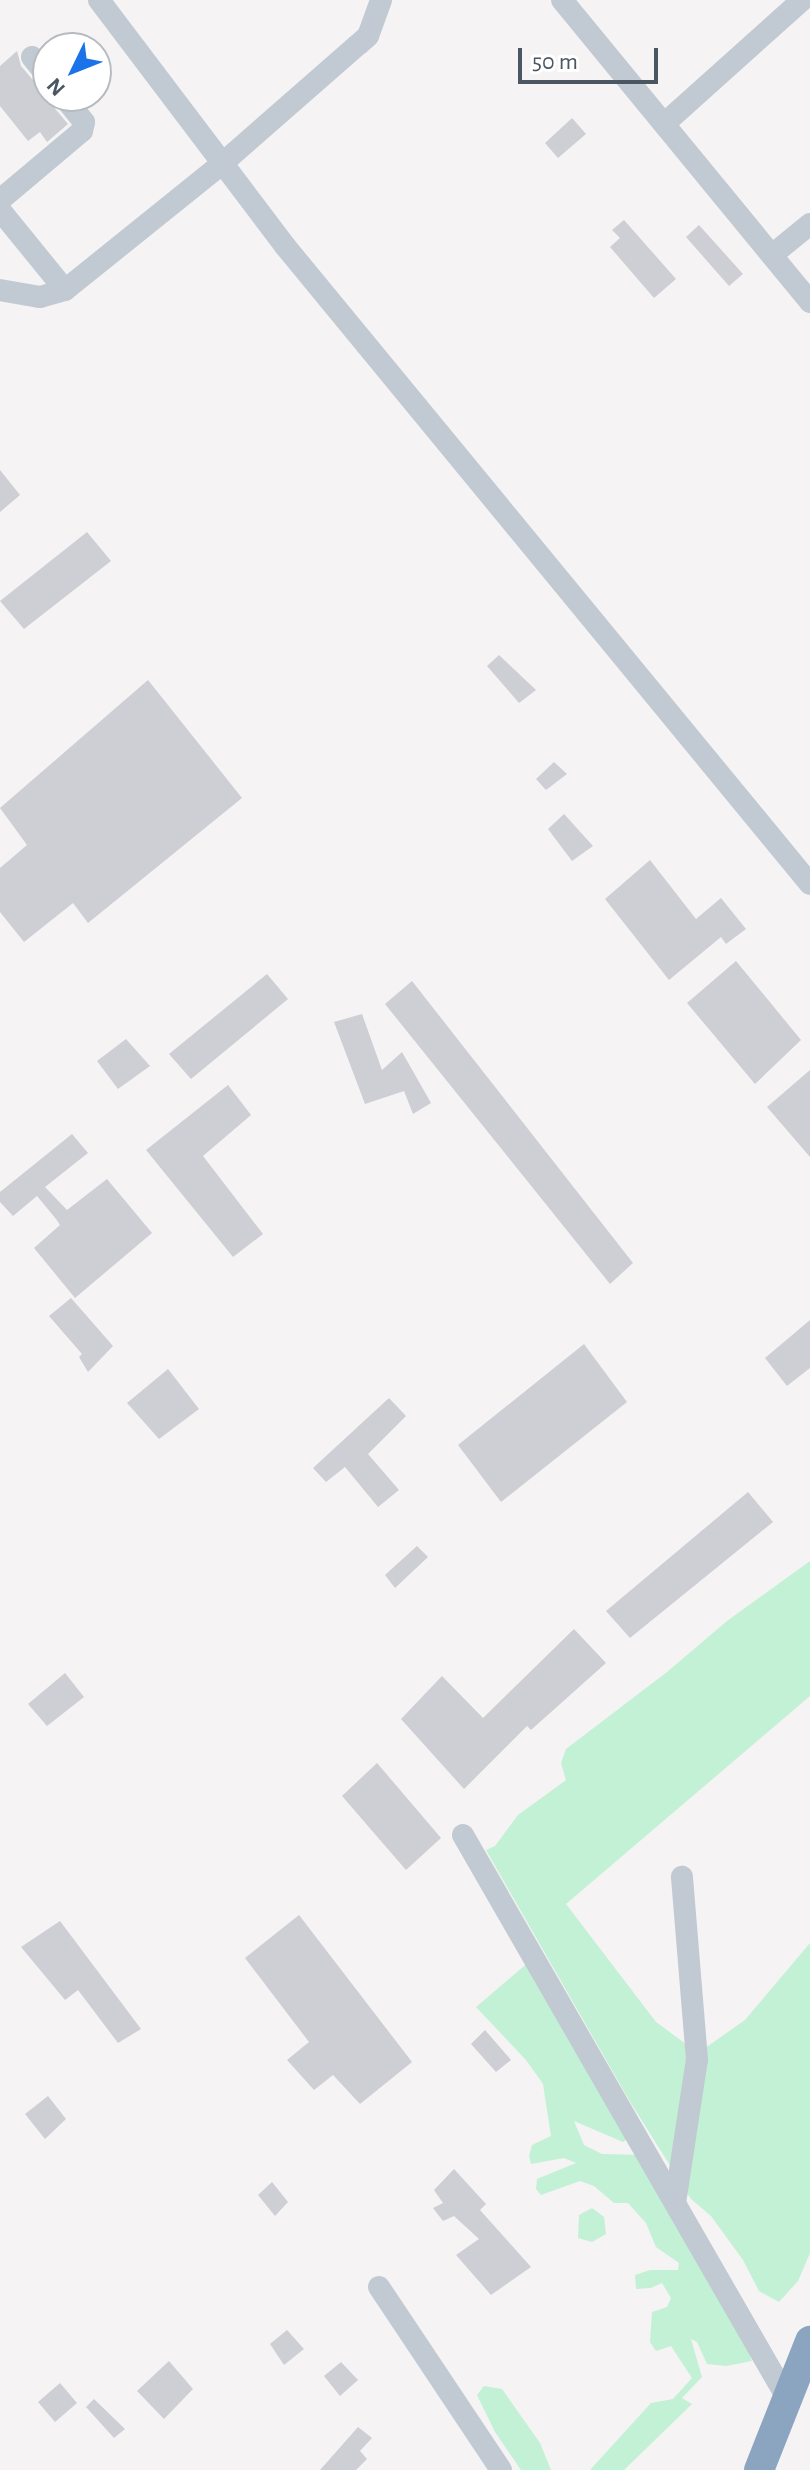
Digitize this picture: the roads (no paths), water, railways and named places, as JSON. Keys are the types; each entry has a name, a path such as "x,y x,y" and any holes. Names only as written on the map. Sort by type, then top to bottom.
{"highway":[{"path":"759,2470 810,2341"}],"street":[{"path":"99,0 285,246 810,884"},
{"path":"0,290 40,297 65,290 224,162 368,36 381,0"},
{"path":"562,0 810,302"},
{"path":"664,124 802,0"},
{"path":"0,200 82,131 84,122 76,112"},
{"path":"0,210 65,290"},
{"path":"772,255 810,224"},
{"path":"463,1835 787,2398"},
{"path":"675,2203 697,2060 682,1877"},
{"path":"379,2287 501,2470"}]}
